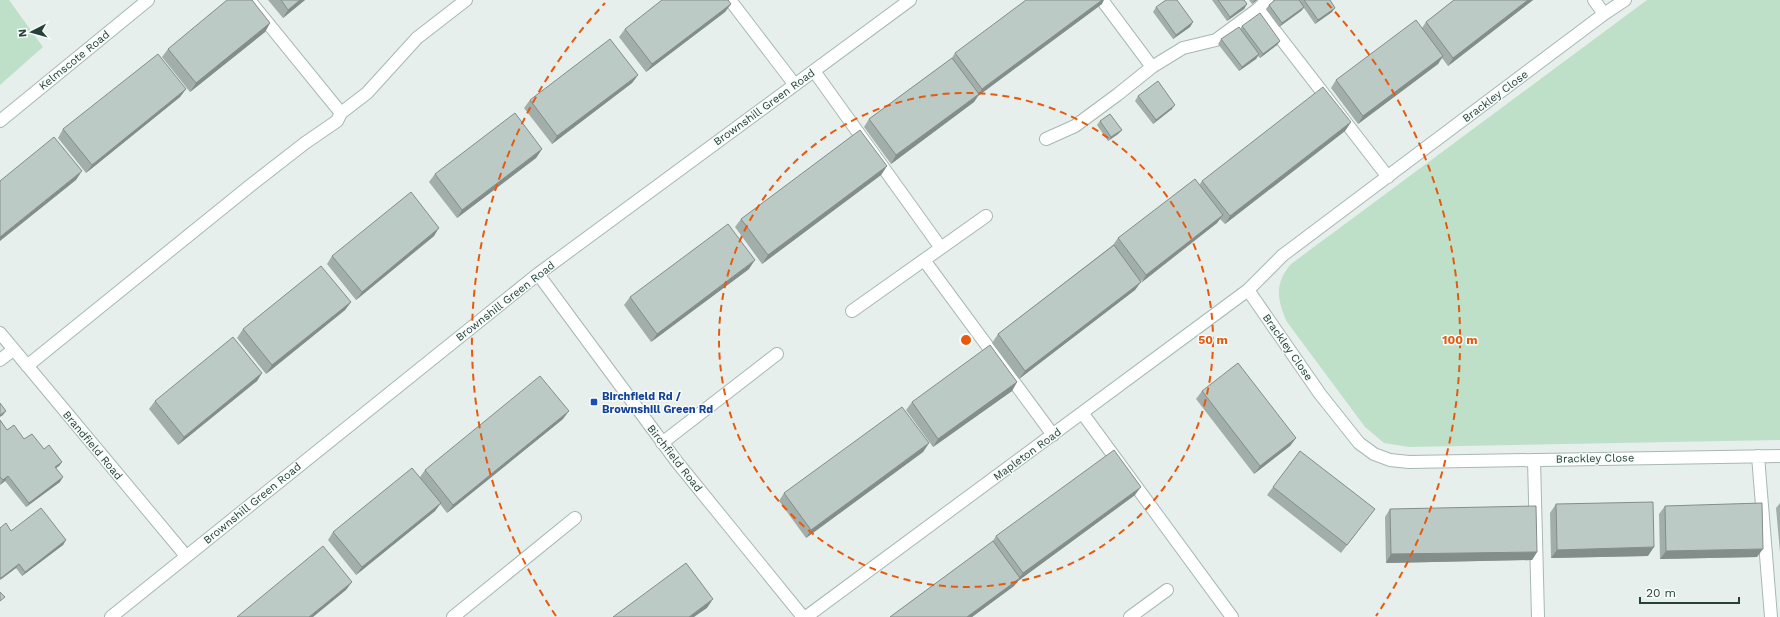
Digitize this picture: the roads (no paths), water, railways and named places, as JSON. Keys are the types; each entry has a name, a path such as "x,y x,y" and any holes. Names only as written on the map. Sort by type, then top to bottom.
{"street":[{"name":"Kelmscote Road","path":"0,121 148,0"},
{"path":"249,0 341,113"},
{"path":"27,366 251,185 305,143 337,121 341,113 367,93 417,38 466,0"},
{"path":"730,0 794,84"},
{"name":"Brownshill Green Road","path":"111,617 538,274 910,0"},
{"path":"1102,0 1152,67"},
{"path":"1046,140 1075,126 1152,67 1183,48 1216,40 1258,9 1267,0"},
{"path":"1594,0 1604,14"},
{"name":"Brackley Close","path":"1625,0 1604,14 1283,255 1248,290 1340,421 1359,443 1374,454 1390,460 1409,462 1780,456"},
{"path":"1258,9 1388,177"},
{"path":"814,71 941,248"},
{"path":"852,311 986,216"},
{"path":"924,260 1053,434"},
{"name":"Birchfield Road","path":"538,274 662,442 805,617"},
{"name":"Mapleton Road","path":"805,617 1053,434 1083,414 1248,290"},
{"name":"Brandfield Road","path":"0,333 186,556"},
{"path":"0,360 13,350"},
{"path":"662,442 777,354"},
{"path":"1083,414 1232,617"},
{"path":"1758,456 1771,617"},
{"path":"1534,460 1538,617"},
{"path":"453,617 575,518"},
{"path":"1130,617 1167,590"}],"place":[{"name":"Birchfield Rd / Brownshill Green Rd","path":"594,402"}]}
